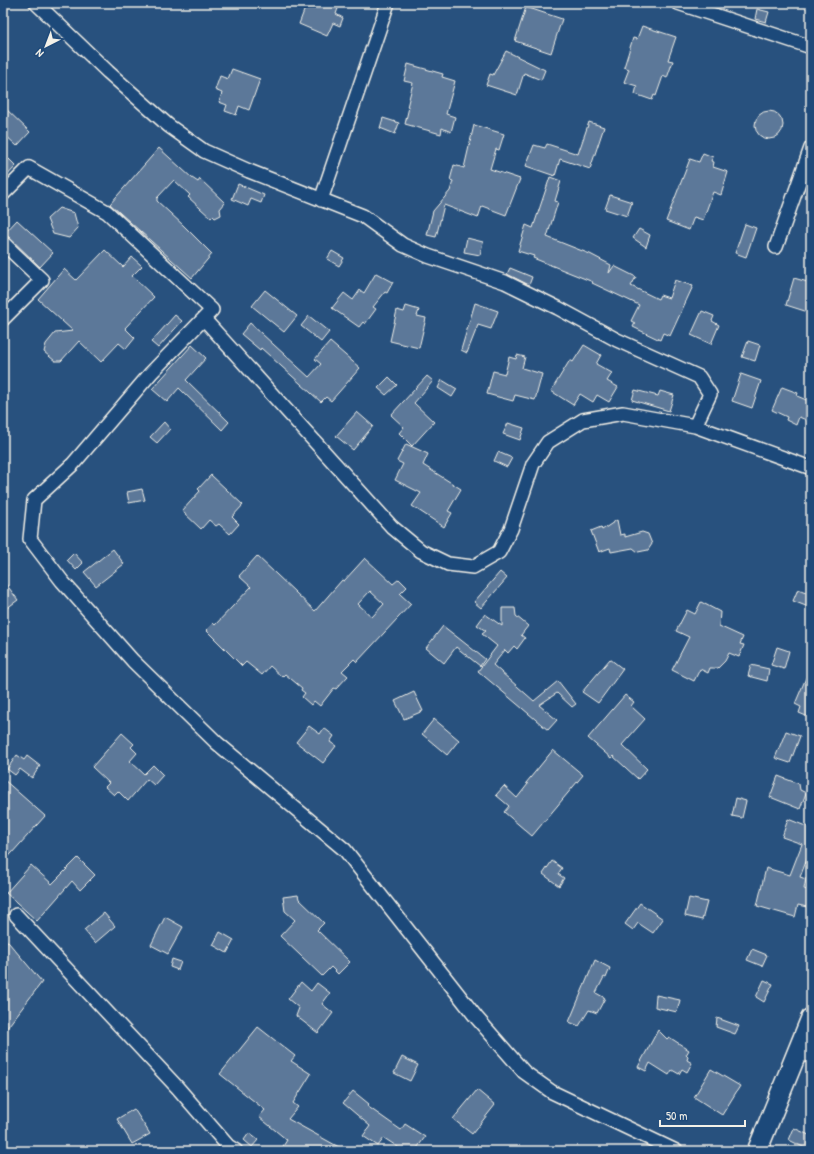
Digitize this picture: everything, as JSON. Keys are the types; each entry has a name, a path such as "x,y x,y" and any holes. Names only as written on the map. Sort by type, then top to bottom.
{"main road":[{"path":"757,1151 804,1055 811,1018"}],"street":[{"path":"36,3 108,72 169,126 204,151 363,216 402,245 428,256 505,282 558,308 617,340 699,377 710,394 695,426"},
{"path":"321,200 388,3"},
{"path":"678,3 811,47"},
{"path":"776,248 811,148"},
{"path":"3,194 29,168 107,212 212,310 151,373 73,464 34,500 30,538 62,581 133,661 217,743 345,850 476,1017 524,1072 552,1092 676,1151"},
{"path":"3,243 42,280 3,319"},
{"path":"204,318 392,526 421,551 448,564 473,567 499,552 511,529 533,464 548,442 583,420 623,413 695,426 811,468"},
{"path":"16,915 177,1087 228,1146 236,1151"}],"building":[{"path":"307,3 340,3 336,14 343,18 340,26 333,23 327,36 299,24"},
{"path":"526,7 562,19 551,53 515,41"},
{"path":"757,9 769,12 766,22 755,19"},
{"path":"642,26 676,37 668,60 673,61 667,78 663,76 656,96 654,95 652,100 635,94 637,86 624,82 629,69 624,67 633,38 637,39"},
{"path":"506,51 545,70 541,80 524,73 517,95 486,85 490,74 493,75"},
{"path":"408,64 443,74 442,77 455,81 446,114 455,117 451,132 442,128 441,134 405,124 409,107 407,107 413,83 404,81"},
{"path":"232,69 260,79 249,110 239,106 236,115 225,111 227,105 219,102 222,93 215,90 220,76 228,79"},
{"path":"3,106 30,132 17,146 3,133"},
{"path":"769,111 779,115 783,125 779,135 769,139 759,135 755,125 759,115"},
{"path":"383,118 399,123 395,134 380,128"},
{"path":"589,122 604,127 590,169 560,159 555,176 526,166 534,145 545,148 547,144 578,154"},
{"path":"474,125 504,134 499,150 496,149 490,169 520,179 506,215 482,206 478,218 444,205 436,237 427,235 433,211 450,191 453,181 450,180 454,165 464,168"},
{"path":"159,148 192,178 198,182 200,179 225,203 220,209 221,215 215,218 213,216 211,218 188,197 190,195 174,180 157,198 157,201 212,254 192,278 110,204"},
{"path":"703,153 713,157 711,161 714,162 713,167 728,172 721,195 713,192 703,220 694,217 689,230 666,221 690,159 699,162"},
{"path":"9,159 16,166 3,180 3,165"},
{"path":"550,177 561,181 555,201 558,202 547,237 590,254 611,265 609,273 614,266 636,277 631,286 658,299 660,295 669,298 675,280 693,286 670,336 663,333 660,340 633,327 635,323 631,321 639,305 592,283 593,282 533,258 534,256 518,251 526,225 533,228"},
{"path":"238,184 264,195 261,203 251,199 248,206 232,199"},
{"path":"610,195 632,202 627,216 605,209"},
{"path":"59,208 74,213 78,228 69,238 53,234 47,219"},
{"path":"17,220 53,253 40,267 9,237 3,235"},
{"path":"745,224 756,228 746,257 735,253"},
{"path":"639,229 650,235 646,247 633,238"},
{"path":"467,238 483,242 480,255 464,252"},
{"path":"105,250 123,267 132,257 142,266 132,276 154,297 125,328 135,338 126,349 119,343 101,362 79,341 61,361 55,361 44,352 46,344 55,333 73,331 38,299 64,269 76,280"},
{"path":"332,251 344,258 339,266 327,259"},
{"path":"510,268 532,277 529,285 507,274"},
{"path":"376,273 393,282 387,293 385,292 373,307 376,309 365,324 363,322 359,327 332,308 344,293 353,300 360,290 364,293"},
{"path":"794,278 811,283 811,313 786,305"},
{"path":"265,290 297,316 284,332 252,306"},
{"path":"475,303 498,311 491,329 478,325 467,353 461,350"},
{"path":"406,306 419,310 417,316 426,318 419,348 390,341 397,310 404,312"},
{"path":"702,311 714,316 712,321 719,325 711,344 691,335"},
{"path":"175,315 182,321 158,348 151,342"},
{"path":"309,316 329,332 321,342 301,326"},
{"path":"250,323 309,377 321,364 315,359 330,342 360,368 331,401 326,397 321,402 261,348 260,350 241,334"},
{"path":"748,341 760,345 755,361 742,357"},
{"path":"192,345 206,358 186,380 229,422 222,430 179,388 167,402 152,389"},
{"path":"584,345 601,355 596,364 612,373 607,381 618,387 609,402 597,395 593,402 580,394 573,405 551,391 570,360 573,362"},
{"path":"517,355 525,357 522,368 542,374 535,400 515,395 513,401 487,394 493,371 505,374 509,357 516,359"},
{"path":"741,374 761,381 752,408 732,401"},
{"path":"427,376 433,381 414,403 434,422 412,446 399,433 404,427 391,415"},
{"path":"389,377 397,385 386,395 378,388"},
{"path":"442,380 457,389 452,397 438,388"},
{"path":"782,387 798,393 797,396 811,402 811,422 799,417 796,425 786,420 787,417 772,410"},
{"path":"635,390 658,396 660,391 674,395 669,411 632,400"},
{"path":"357,412 373,426 353,450 336,436"},
{"path":"164,422 170,429 157,443 150,437"},
{"path":"508,423 524,428 520,440 503,434"},
{"path":"406,444 428,454 423,465 461,489 448,511 452,513 444,527 412,506 421,493 395,480 403,464 397,461"},
{"path":"498,452 512,458 507,467 494,461"},
{"path":"211,475 243,505 232,517 239,524 230,534 219,524 216,526 209,520 201,529 182,511 200,491 198,489"},
{"path":"142,489 145,500 129,503 127,492"},
{"path":"617,520 620,535 625,534 625,537 642,532 648,534 652,544 648,550 638,552 633,548 611,552 610,548 599,552 591,531 601,527 602,530"},
{"path":"113,549 124,564 96,586 84,572"},
{"path":"74,553 83,563 76,570 67,560"},
{"path":"257,556 315,611 342,580 344,581 365,558 393,584 399,579 407,587 400,594 411,604 357,662 354,659 342,671 348,676 336,689 334,688 320,706 314,701 311,705 302,697 305,693 301,690 302,688 285,674 282,677 270,666 262,675 246,662 242,666 206,630 213,623 215,625 251,587 239,576","holes":["370,591 384,604 372,617 358,604"]},
{"path":"500,572 507,578 481,608 474,602"},
{"path":"3,580 18,600 7,608 3,603"},
{"path":"798,589 811,594 811,608 793,601"},
{"path":"701,602 720,612 719,626 743,637 740,644 744,645 739,657 729,653 725,661 718,668 710,668 708,673 700,669 694,681 672,670 689,637 676,631 687,610 695,614"},
{"path":"502,608 515,608 516,616 528,626 521,635 525,638 517,649 514,646 508,653 505,650 493,665 534,701 558,681 576,704 572,707 557,693 539,705 557,720 548,730 478,671 497,646 482,634 486,631 477,625 485,614 502,626"},
{"path":"443,626 485,659 480,666 456,647 444,663 426,648"},
{"path":"777,647 789,651 784,669 771,665"},
{"path":"610,659 623,669 598,703 582,692"},
{"path":"751,665 769,669 767,681 748,676"},
{"path":"811,666 811,718 799,713 801,707 795,704"},
{"path":"414,692 423,711 404,719 395,701"},
{"path":"625,695 634,702 631,706 645,719 622,745 647,769 638,779 613,756 611,758 588,738"},
{"path":"434,719 459,740 447,755 422,734"},
{"path":"309,726 320,734 324,728 334,736 330,742 336,746 323,763 296,742"},
{"path":"786,731 800,736 790,763 775,758"},
{"path":"122,733 134,744 131,747 137,753 130,761 144,774 153,765 163,775 154,785 147,779 128,801 118,791 114,795 105,787 109,783 92,767"},
{"path":"553,750 583,775 532,836 504,812 509,806 496,795 504,786 517,798 528,784 526,783"},
{"path":"17,755 24,760 27,756 40,766 32,778 20,769 15,775 7,769"},
{"path":"778,776 799,784 800,790 806,793 800,809 770,797"},
{"path":"3,779 45,816 3,863"},
{"path":"736,798 746,801 742,818 732,816"},
{"path":"788,819 808,827 811,822 811,849 800,877 806,879 804,889 811,891 807,907 798,905 795,917 757,906 766,868 790,875 802,844 782,837"},
{"path":"78,858 95,875 80,890 72,881 37,921 6,893 31,865 52,884"},
{"path":"552,861 562,868 558,874 564,878 559,886 543,874"},
{"path":"298,895 299,899 324,923 317,930 350,962 338,974 331,967 322,976 280,936 295,920 285,911 283,897"},
{"path":"689,898 707,902 702,920 685,916"},
{"path":"640,903 663,919 653,933 638,923 633,930 625,924"},
{"path":"104,913 115,926 95,943 84,930"},
{"path":"165,917 183,927 168,954 151,945"},
{"path":"220,932 234,940 227,953 213,945"},
{"path":"3,936 42,982 3,1033"},
{"path":"752,949 767,955 762,966 747,960"},
{"path":"172,959 181,962 178,970 170,967"},
{"path":"595,960 610,968 606,978 604,977 596,993 605,998 597,1013 589,1010 579,1026 569,1022"},
{"path":"764,980 773,984 764,1002 756,997"},
{"path":"301,982 311,991 317,983 330,993 322,1004 333,1013 318,1033 296,1016 299,1008 288,999"},
{"path":"656,995 680,1000 677,1012 655,1007"},
{"path":"717,1018 739,1026 735,1034 716,1027"},
{"path":"258,1027 295,1056 291,1061 311,1074 293,1103 298,1107 288,1119 346,1151 288,1151 282,1148 287,1140 259,1117 265,1110 220,1074"},
{"path":"658,1030 667,1039 669,1037 689,1050 686,1055 688,1057 687,1060 692,1063 687,1072 682,1069 679,1074 672,1070 669,1075 650,1063 646,1071 638,1067"},
{"path":"402,1057 418,1065 410,1081 394,1073"},
{"path":"711,1069 740,1086 722,1115 694,1097"},
{"path":"477,1090 495,1105 472,1134 453,1119"},
{"path":"353,1091 369,1104 367,1106 401,1130 405,1124 425,1137 415,1151 404,1151 384,1138 378,1146 363,1136 370,1126 343,1103"},
{"path":"134,1109 150,1134 132,1144 117,1119"},
{"path":"794,1128 811,1136 811,1151 789,1140"},
{"path":"249,1133 258,1140 252,1147 244,1140"}]}
